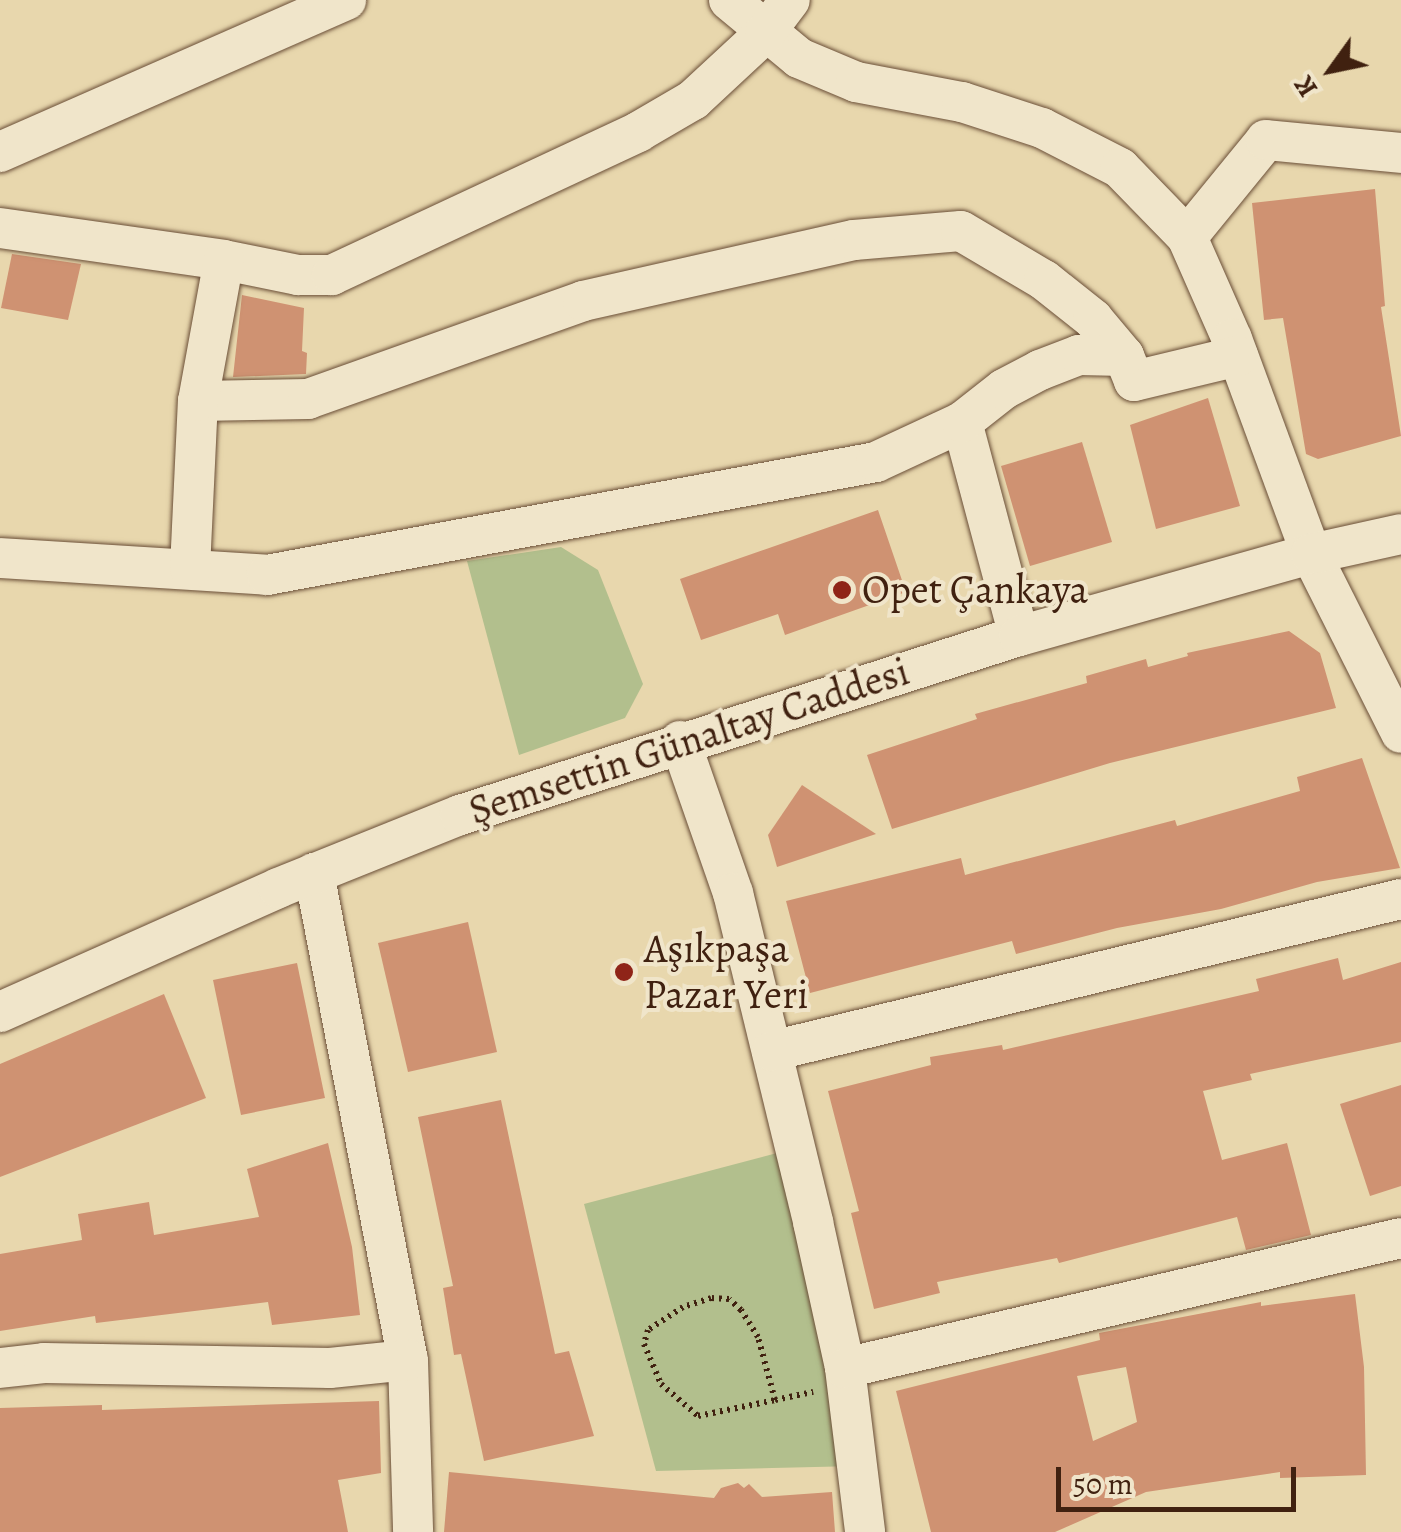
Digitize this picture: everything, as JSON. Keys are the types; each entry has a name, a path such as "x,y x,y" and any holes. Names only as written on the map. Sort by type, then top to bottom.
{"street":[{"path":"0,152 346,0"},
{"path":"729,0 799,58 856,82 962,102 1042,128 1120,168 1187,237 1238,356 1311,554 1401,733"},
{"path":"0,228 224,260 298,275 332,276 638,132 692,100 766,33 790,0"},
{"path":"1187,237 1266,140 1401,153"},
{"path":"198,400 308,399 583,302 854,240 961,231 1044,280 1093,319 1124,356 1134,381 1238,356"},
{"path":"190,568 198,400 224,260"},
{"path":"0,558 267,576 876,462 962,422 1004,389 1040,370 1079,355 1124,356"},
{"path":"962,422 1019,636"},
{"name":"Şemsettin Günaltay Caddesi","path":"0,1012 314,874 460,815 680,741 1019,636 1311,554 1401,534"},
{"path":"680,741 732,894 772,1051 846,1376 864,1532"},
{"path":"314,874 408,1360 413,1532"},
{"path":"772,1051 1401,899"},
{"path":"846,1376 1401,1238"},
{"path":"0,1368 44,1363 330,1368 408,1360"}],"path":[{"path":"775,1400 758,1336 742,1310 729,1299 711,1298 683,1307 648,1330 644,1344 661,1384 698,1416 775,1400 846,1376"}],"green space":[{"path":"561,547 598,570 643,684 625,718 519,755 467,561"},
{"path":"796,1148 857,1466 656,1471 584,1204"}],"building":[{"path":"1375,189 1385,306 1381,307 1401,436 1318,459 1306,454 1283,318 1264,320 1252,203"},
{"path":"12,254 81,264 68,320 1,308"},
{"path":"242,295 304,308 302,351 307,353 306,374 233,377"},
{"path":"1208,398 1240,506 1156,529 1130,425"},
{"path":"1082,442 1112,542 1030,566 1001,466"},
{"path":"878,510 906,592 785,635 778,614 701,640 680,579"},
{"path":"1289,631 1320,653 1336,708 1110,763 892,829 867,755 977,719 975,714 1087,683 1086,676 1146,659 1148,667 1188,656 1187,653"},
{"path":"1362,758 1400,868 1317,882 1221,909 1117,928 1016,954 1012,941 810,993 786,901 961,858 965,875 1175,820 1177,826 1300,791 1297,777"},
{"path":"802,785 876,834 777,867 768,835"},
{"path":"468,922 497,1052 408,1072 378,943"},
{"path":"1338,958 1343,980 1401,962 1401,1042 1250,1074 1252,1080 1203,1091 1222,1160 1287,1143 1311,1235 1246,1250 1237,1217 1059,1263 1057,1258 937,1282 940,1293 874,1309 851,1213 859,1211 828,1091 931,1065 930,1057 1002,1045 1003,1050 1259,991 1256,979"},
{"path":"297,963 325,1098 241,1115 213,980"},
{"path":"164,994 206,1098 0,1177 0,1064"},
{"path":"1401,1085 1401,1186 1370,1196 1340,1104"},
{"path":"501,1100 555,1354 569,1351 594,1436 484,1461 461,1354 454,1355 443,1288 453,1286 418,1117"},
{"path":"328,1143 352,1247 360,1315 272,1325 268,1302 96,1323 95,1316 0,1331 0,1254 82,1240 78,1214 149,1202 154,1235 259,1217 247,1169"},
{"path":"1355,1294 1364,1367 1366,1475 1280,1478 1280,1472 1146,1492 1055,1532 931,1532 896,1391 1100,1340 1099,1333 1261,1302 1261,1306","holes":["1126,1367 1137,1422 1093,1441 1077,1376"]},
{"path":"379,1401 381,1473 338,1480 348,1532 0,1532 0,1408 102,1405 102,1410"},
{"path":"449,1472 714,1498 721,1488 738,1483 744,1488 749,1484 762,1497 832,1492 835,1532 444,1532"}],"place":[{"name":"Opet Çankaya","path":"842,590"},
{"name":"Aşıkpaşa Pazar Yeri","path":"624,972"}]}
